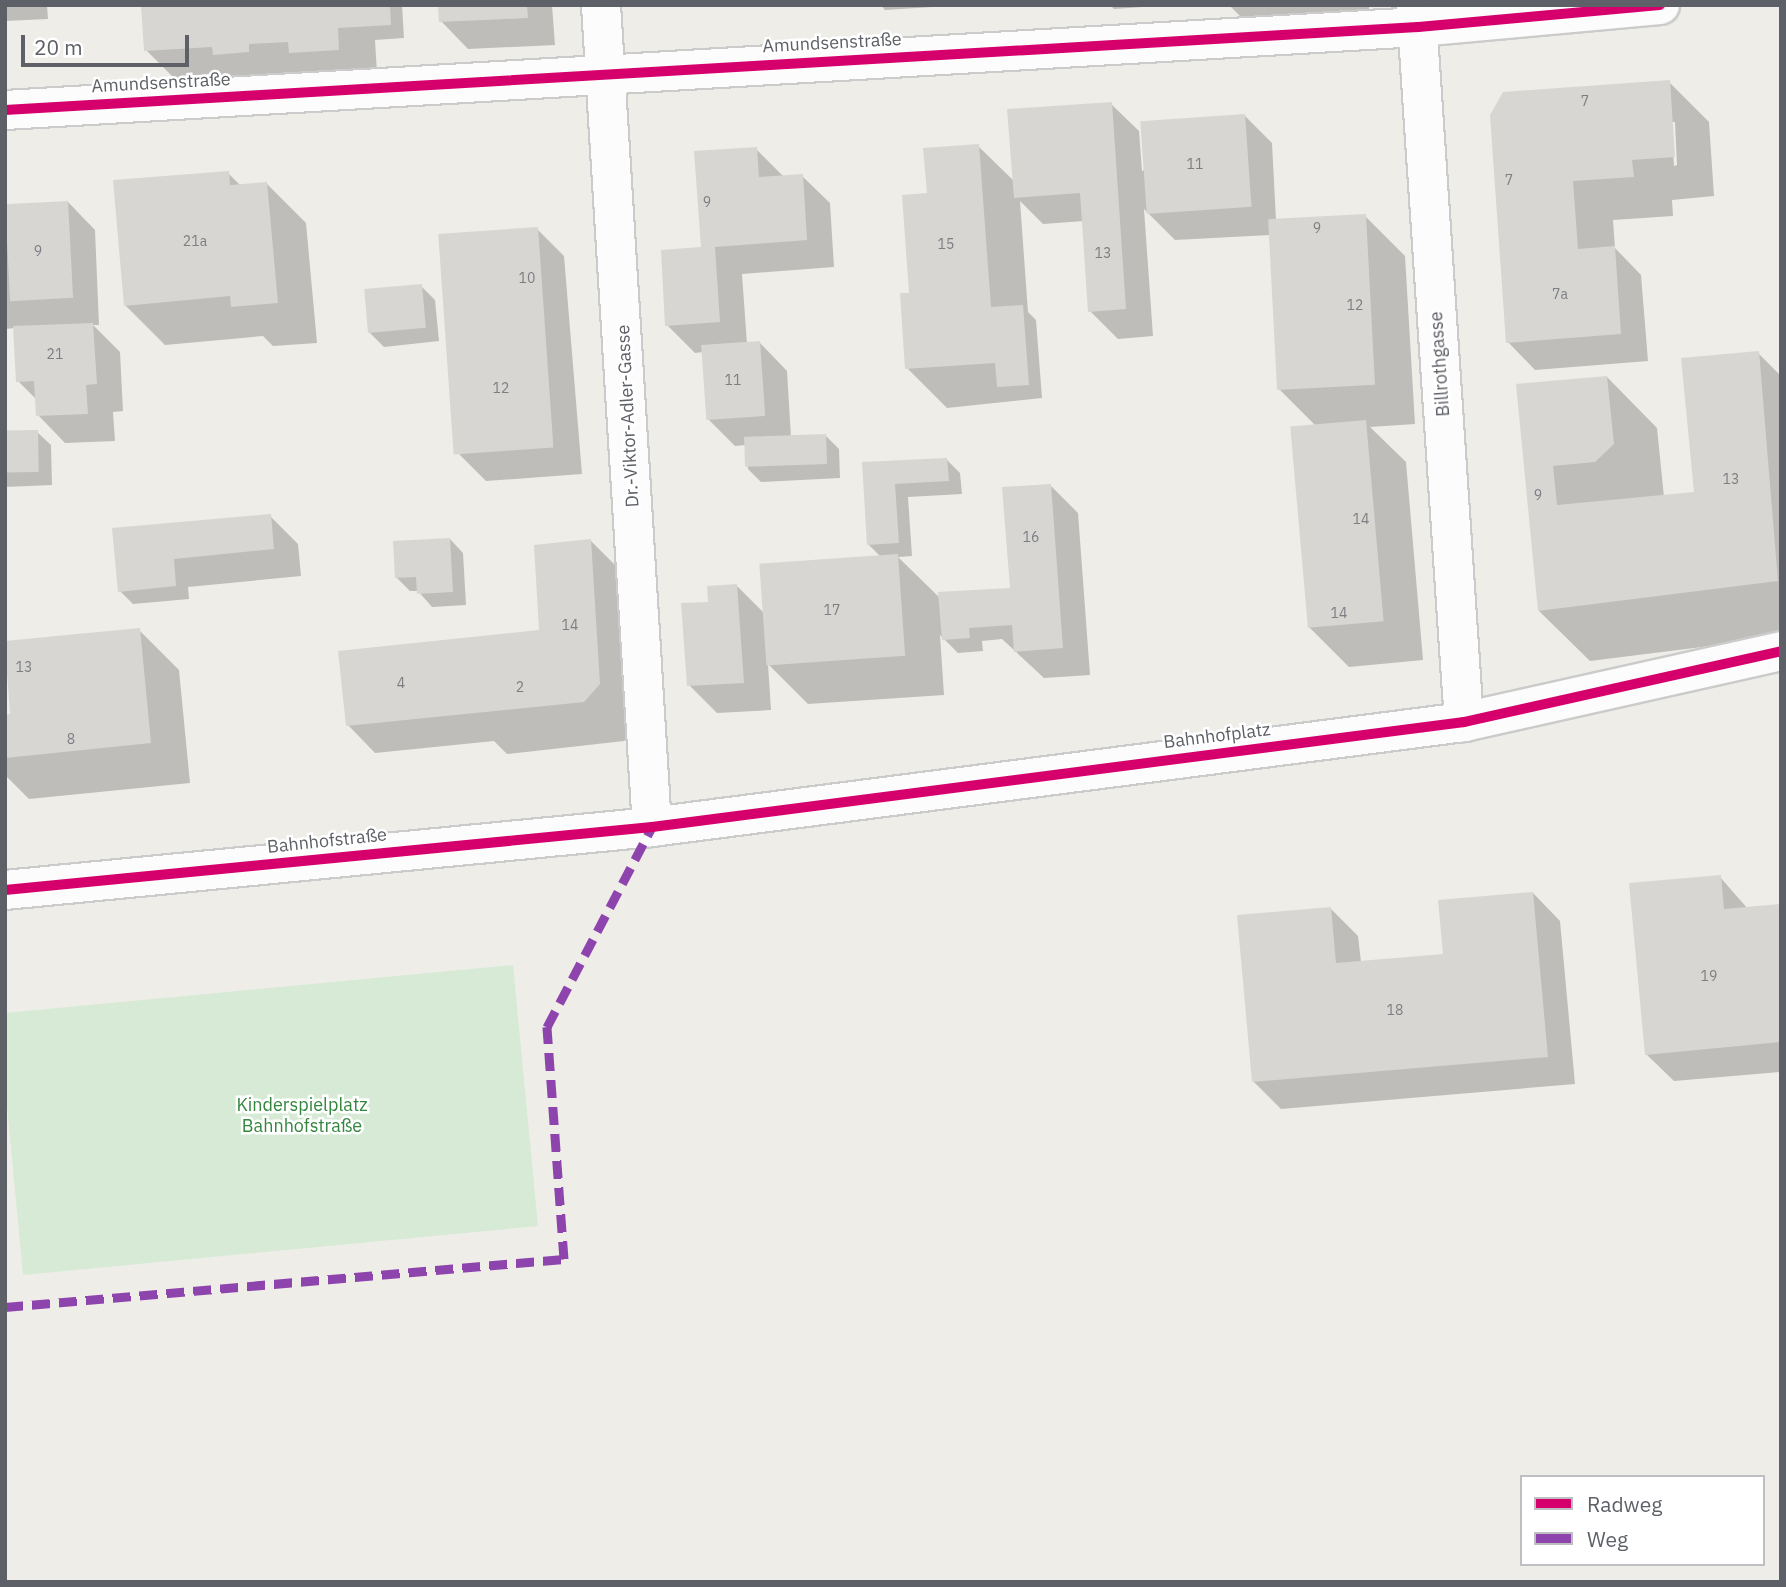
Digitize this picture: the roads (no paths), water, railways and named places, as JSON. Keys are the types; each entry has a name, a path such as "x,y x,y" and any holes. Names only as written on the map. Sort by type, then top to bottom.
{"street":[{"name":"Dr.-Viktor-Adler-Gasse","path":"601,5 652,827"},
{"name":"Amundsenstraße","path":"5,110 607,73 1417,16 1660,5"},
{"name":"Billrothgasse","path":"1417,16 1464,722"},
{"name":"Bahnhofplatz","path":"652,827 1464,722 1781,651"},
{"name":"Bahnhofstraße","path":"5,890 652,827"}],"park label":[{"name":"Kinderspielplatz Bahnhofstraße","path":"302,1116"}]}
